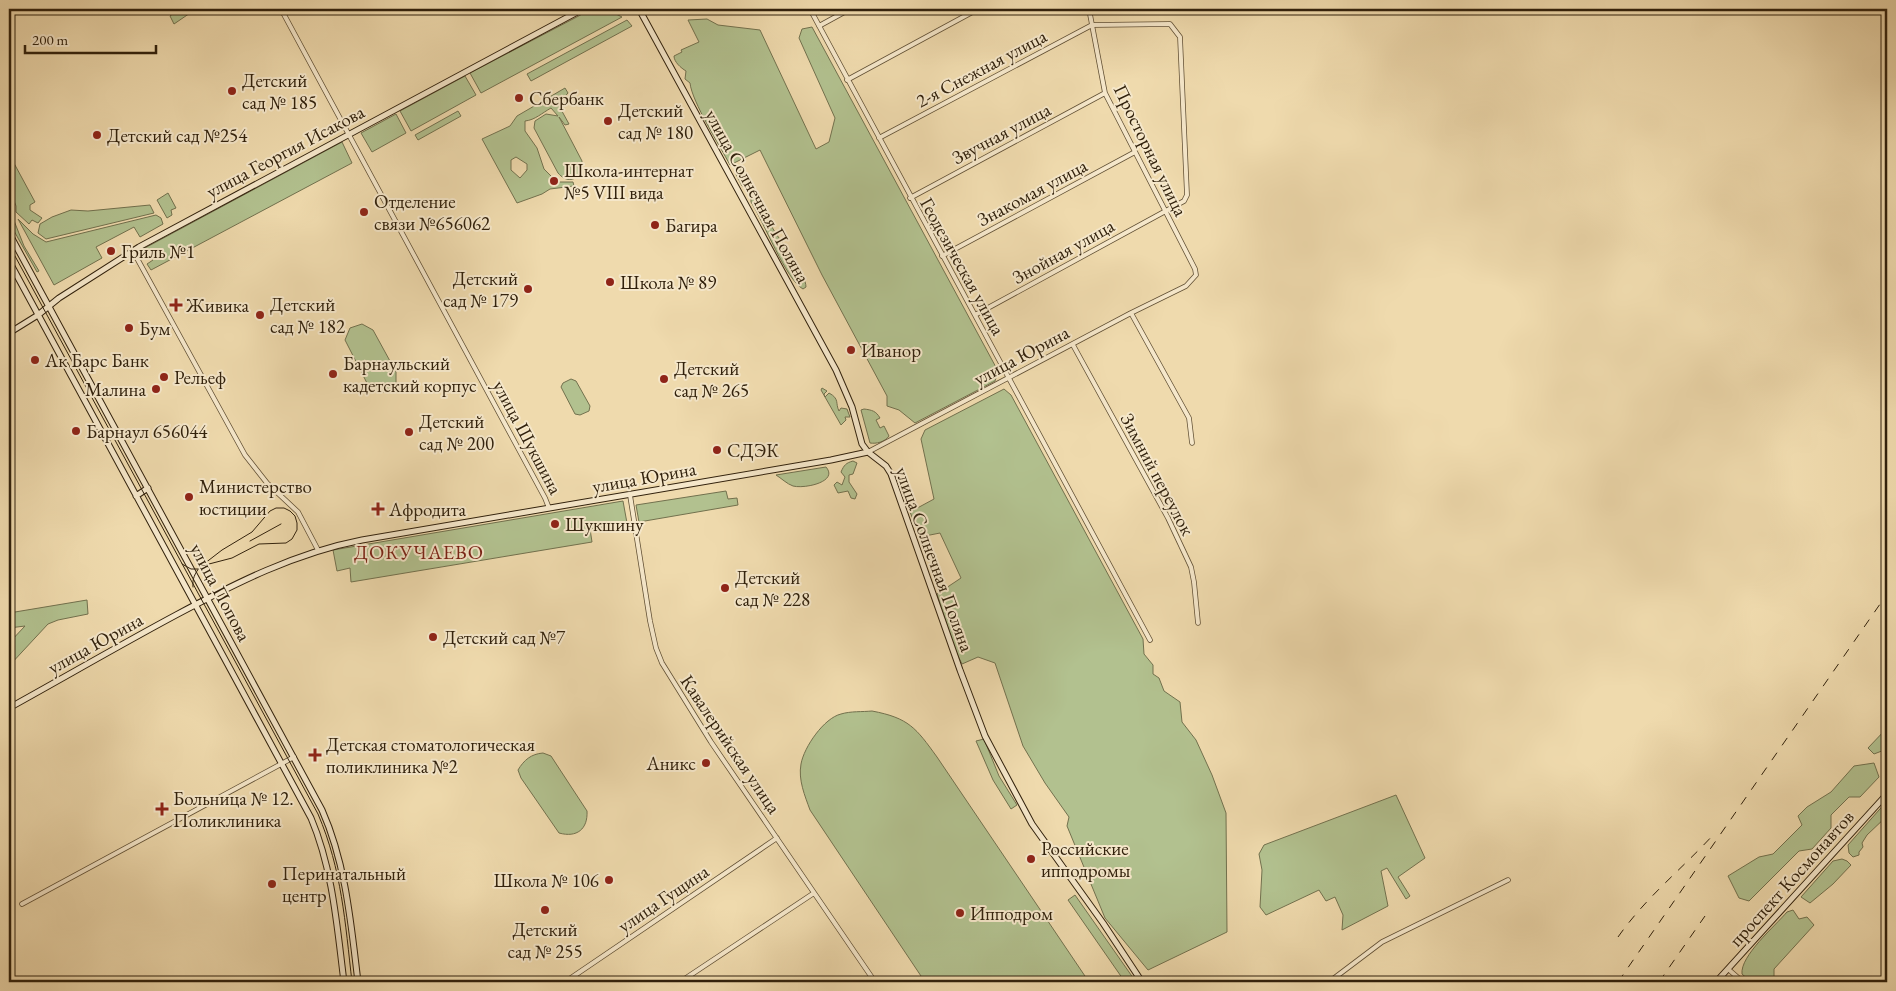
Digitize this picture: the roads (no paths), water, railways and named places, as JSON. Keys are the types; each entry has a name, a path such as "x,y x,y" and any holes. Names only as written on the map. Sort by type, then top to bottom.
{"street":[{"name":"улица Шукшина","path":"281,9 496,405 549,508"},
{"name":"улица Георгия Исакова","path":"9,333 38,315 59,298 133,251 583,9"},
{"name":"улица Солнечная Поляна","path":"639,9 836,370 852,408 862,444 892,474 973,708 1008,781 1032,824 1142,982"},
{"name":"Геодезическая улица","path":"810,9 910,198 1150,640"},
{"path":"819,26 850,9"},
{"path":"847,80 978,9"},
{"name":"Просторная улица","path":"1089,9 1105,93 1195,269"},
{"name":"2-я Снежная улица","path":"879,138 1092,25 1170,24 1180,37"},
{"name":"Знойная улица","path":"975,315 1184,202 1187,195 1180,37"},
{"name":"Звучная улица","path":"910,198 1105,93"},
{"name":"Знакомая улица","path":"942,256 1135,152"},
{"name":"улица Попова","path":"9,233 322,810 333,838 347,897 358,982"},
{"path":"133,251 245,456 267,483 298,512 318,550"},
{"name":"улица Попова","path":"9,261 311,818 322,847 334,903 344,982"},
{"name":"улица Юрина","path":"9,708 207,598 260,572 318,550 371,538 831,460 868,452 1186,286 1196,276 1195,269"},
{"path":"1132,313 1189,418 1192,443"},
{"name":"Зимний переулок","path":"1072,345 1168,518 1191,568 1198,623"},
{"path":"136,496 148,488"},
{"name":"Кавалерийская улица","path":"630,494 650,620 659,657 711,742 875,982"},
{"path":"22,904 294,757"},
{"name":"проспект Космонавтов","path":"1716,982 1887,794"},
{"name":"улица Гущина","path":"565,982 777,838"},
{"path":"1329,982 1382,942 1508,880"},
{"path":"680,982 814,893"},
{"path":"1728,969 1743,982"},
{"path":"865,982 872,978"}],"tram line":[{"path":"9,245 318,814 337,876 352,982"},
{"path":"182,564 191,569 198,569 232,558 259,544 286,543 292,539 297,530 295,516 284,508 276,508 270,511 252,532 222,550 200,567 198,569 194,576 193,587"},
{"path":"250,541 281,524"}],"railway":[{"path":"1618,982 1887,594"},
{"path":"1618,937 1652,896 1714,834"},
{"path":"1659,982 1705,916"}],"place":[{"name":"Детский сад № 185","path":"232,91"},
{"name":"Сбербанк","path":"519,98"},
{"name":"Детский сад № 180","path":"608,121"},
{"name":"Детский сад №254","path":"97,135"},
{"name":"Школа-интернат №5 VIII вида","path":"554,181"},
{"name":"Отделение связи №656062","path":"364,212"},
{"name":"Багира","path":"655,225"},
{"name":"Гриль №1","path":"111,251"},
{"name":"Школа № 89","path":"610,282"},
{"name":"Детский сад № 179","path":"528,289"},
{"name":"Живика","path":"176,305"},
{"name":"Детский сад № 182","path":"260,315"},
{"name":"Бум","path":"129,328"},
{"name":"Иванор","path":"851,350"},
{"name":"Ак Барс Банк","path":"35,360"},
{"name":"Барнаульский кадетский корпус","path":"333,374"},
{"name":"Рельеф","path":"164,377"},
{"name":"Детский сад № 265","path":"664,379"},
{"name":"Малина","path":"156,389"},
{"name":"Барнаул 656044","path":"76,431"},
{"name":"Детский сад № 200","path":"409,432"},
{"name":"СДЭК","path":"717,450"},
{"name":"Министерство юстиции","path":"189,497"},
{"name":"Афродита","path":"378,509"},
{"name":"Шукшину","path":"555,524"},
{"name":"Детский сад № 228","path":"725,588"},
{"name":"Детский сад №7","path":"433,637"},
{"name":"Детская стоматологическая поликлиника №2","path":"315,755"},
{"name":"Аникс","path":"706,763"},
{"name":"Больница № 12. Поликлиника","path":"162,809"},
{"name":"Российские ипподромы","path":"1031,859"},
{"name":"Школа № 106","path":"609,880"},
{"name":"Перинатальный центр","path":"272,884"},
{"name":"Детский сад № 255","path":"545,910"},
{"name":"Ипподром","path":"960,913"}],"district":[{"name":"ДОКУЧАЕВО","path":"419,552"}]}
